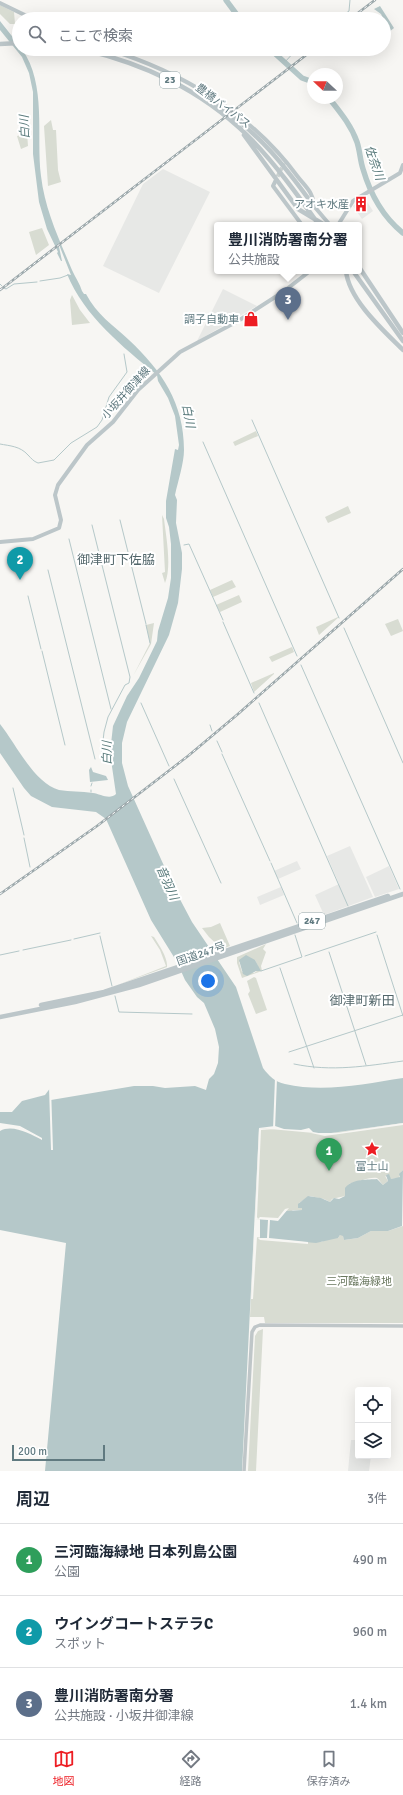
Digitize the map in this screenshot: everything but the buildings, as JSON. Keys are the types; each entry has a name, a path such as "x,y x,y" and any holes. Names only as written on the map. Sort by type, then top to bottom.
{"highway":[{"path":"0,43 12,42"},
{"name":"豊橋バイパス","path":"108,56 134,63 163,76 209,103 249,133"},
{"name":"豊橋バイパス","path":"118,56 164,74 211,102 249,133 319,222"},
{"path":"249,133 287,170 313,205"},
{"path":"249,133 298,209 318,222"},
{"path":"362,272 403,335"},
{"path":"347,274 349,284 360,302 379,326 403,350"},
{"path":"356,274 403,335"},
{"path":"356,274 403,340"},
{"name":"国道247号","path":"0,1017 102,996 139,985 221,954 403,892"},
{"name":"国道247号","path":"0,1014 104,992 176,970"}],"main road":[{"path":"0,3 19,12"},
{"path":"128,56 143,61 173,75 233,110 249,133 284,161 313,197 313,205 327,222"},
{"path":"340,222 350,205 365,193 401,174 403,165"},
{"path":"274,184 300,222"},
{"name":"小坂井御津線","path":"0,542 33,539 59,528 61,520 55,495 58,485 93,438 113,422 138,390 180,352 238,321 283,292 306,274"}],"street":[{"path":"244,1471 252,1332 254,1327 260,1325 403,1326"}],"shaded area":[{"path":"163,169 210,192 159,293 103,266 143,184"},
{"path":"364,197 373,211 362,219 353,206"},
{"path":"223,289 257,306 197,341"},
{"path":"350,846 373,897 324,915 315,895 339,884 327,856"},
{"path":"297,861 301,869 278,879 274,871"},
{"path":"389,866 399,889 375,897 366,877"},
{"path":"281,887 284,895 260,905 257,897"},
{"path":"351,1440 355,1440 355,1459 371,1459 369,1471 348,1471"}],"green space":[{"path":"0,5 14,12 12,12 12,24 10,24 0,14"},
{"path":"51,120 53,130 56,130 58,170 61,182 48,186 44,126"},
{"path":"27,133 28,146 21,149 17,136"},
{"path":"42,228 49,245 36,255 29,232"},
{"path":"72,295 80,310 90,323 72,325 70,300"},
{"path":"256,431 258,436 235,446 233,442"},
{"path":"348,506 351,513 328,523 325,517"},
{"path":"162,515 164,519 168,560 165,583 162,573 165,572"},
{"path":"232,580 236,587 213,597 210,590"},
{"path":"239,595 242,602 220,612 216,605"},
{"path":"339,617 319,635 316,627"},
{"path":"398,619 403,631 391,636 385,624"},
{"path":"154,623 151,644 133,676 150,643 146,625"},
{"path":"292,647 294,652 272,662 269,657"},
{"path":"274,674 254,692 251,683"},
{"path":"220,923 230,946 222,949 202,928 211,927"},
{"path":"151,936 154,937 163,952 167,967 115,986 166,966 160,950"},
{"path":"266,944 263,949 266,952 261,966 262,971 242,978 237,963 237,957","holes":["255,960 258,966 257,971 254,973 242,972 239,962"]},
{"path":"254,977 256,978 267,1010 256,1014 248,994 250,991 247,981"},
{"path":"403,1123 403,1170 399,1178 391,1179 385,1176 388,1181 383,1185 377,1178 349,1184 345,1196 332,1199 330,1202 310,1196 299,1203 302,1210 293,1210 278,1221 255,1219 259,1128 325,1134"},
{"name":"三河臨海緑地","path":"403,1226 403,1323 265,1323 264,1317 250,1317 254,1237 321,1242 331,1238 338,1238 340,1235 343,1235 344,1240 358,1238 371,1231 388,1231"},
{"path":"263,1329 256,1471 248,1471 255,1336 258,1331"}],"water":[{"path":"380,6 384,12 378,12 374,9"},
{"path":"0,21 12,36 12,45 0,30"},
{"path":"391,23 394,28 391,30"},
{"name":"音羽川","path":"21,56 26,56 30,63 38,94 40,160 43,189 53,224 72,270 82,291 86,294 95,308 141,352 161,376 175,403 180,417 183,433 184,455 175,495 177,500 176,523 182,553 182,569 178,603 169,635 127,722 122,743 122,763 128,786 174,888 192,922 236,987 263,1068 268,1074 281,1083 314,1088 344,1087 403,1078 403,1123 324,1134 313,1132 309,1128 301,1130 284,1129 275,1126 259,1128 242,1471 45,1471 66,1243 0,1230 0,1131 5,1129 16,1129 42,1140 42,1138 20,1126 0,1123 0,1112 12,1112 22,1101 45,1095 51,1087 51,1100 134,1086 153,1086 165,1088 195,1086 206,1090 209,1079 214,1074 218,1063 219,1047 215,1029 204,1003 197,997 185,980 177,962 151,920 106,819 96,812 52,807 31,796 0,753 0,724 26,762 41,780 50,786 59,790 89,792 108,797 116,794 110,753 113,726 127,696 139,678 157,641 158,631 168,598 171,578 171,544 169,527 166,518 166,501 175,449 178,450 179,445 175,416 168,398 158,381 157,375 118,342 83,304 67,274 71,275 58,242 62,261 47,229 39,202 33,154 33,92 29,73"},
{"path":"91,767 93,772 106,776 108,780 90,782 89,770"},
{"path":"246,955 255,960 261,971 256,971 247,976 243,974 239,960"},
{"path":"403,1170 402,1226 388,1231 371,1231 358,1238 344,1240 343,1236 340,1235 338,1238 316,1243 260,1238 260,1219 278,1220 286,1211 302,1210 302,1208 298,1208 298,1204 308,1196 321,1198 330,1202 334,1198 339,1199 345,1196 345,1188 356,1181 377,1179 383,1185 388,1181 386,1175 389,1174 391,1179 400,1177 399,1174"}],"pier":[{"path":"275,1078 277,1079 275,1129 261,1130 257,1217 258,1219 260,1217 278,1218 285,1209 289,1208 278,1221 270,1220 269,1238 308,1242 308,1244 260,1240 258,1238 267,1238 268,1220 255,1219 259,1128 273,1129"},
{"path":"49,1087 51,1087 53,1150 51,1150"},
{"path":"403,1123 403,1125 325,1136 311,1133 336,1133"},
{"path":"254,1237 257,1237 253,1299 251,1299"}],"waterway":[{"name":"佐奈川","path":"226,0 235,12"},
{"path":"348,12 350,0"},
{"name":"佐奈川","path":"278,56 302,78 307,80"},
{"path":"284,63 290,56"},
{"name":"佐奈川","path":"334,104 355,136 363,169 373,196 389,220 403,233"},
{"path":"40,281 60,278 68,275"},
{"path":"4,288 6,289 14,284 37,282"},
{"path":"0,444 22,450 38,463 54,460 71,443 97,427 102,420 109,397 127,372 124,354"},
{"path":"252,420 339,618"},
{"path":"203,442 297,656"},
{"path":"120,520 146,624"},
{"name":"白川","path":"92,525 130,677 129,683 125,685 108,717 104,732 101,759"},
{"path":"69,539 111,709"},
{"path":"184,545 189,544 223,620"},
{"name":"白川","path":"48,570 95,759"},
{"path":"28,596 41,649"},
{"path":"223,622 254,693"},
{"path":"146,625 150,643"},
{"path":"344,628 403,763"},
{"path":"42,651 65,745"},
{"path":"301,665 400,889"},
{"path":"141,703 169,766"},
{"path":"259,703 348,906"},
{"path":"210,725 212,731"},
{"path":"217,741 222,752"},
{"path":"222,754 270,861"},
{"path":"174,779 221,883"},
{"path":"13,788 24,835"},
{"path":"24,838 30,867"},
{"path":"271,863 297,923"},
{"path":"305,956 376,932"},
{"path":"74,939 100,933"},
{"path":"261,971 302,957 295,935"},
{"path":"377,935 403,1016"},
{"path":"100,936 112,986"},
{"path":"23,950 71,940"},
{"path":"0,955 19,951"},
{"path":"329,952 366,1065"},
{"path":"280,968 314,1068"},
{"path":"115,996 119,1012 192,1014"},
{"path":"289,1052 403,1015"},
{"path":"294,1064 322,1068 335,1068 403,1061"}],"tunnel":[{"path":"275,182 284,163"}],"railway":[{"path":"359,12 375,0"},
{"path":"0,290 305,56"},
{"path":"0,894 97,826 188,756 403,569"}],"place":[{"name":"アオキ水産","path":"361,204"},
{"name":"調子自動車","path":"251,319"},
{"name":"豊川消防署南分署","path":"288,320"},
{"name":"ウイングコートステラC","path":"20,580"},
{"name":"富士山","path":"372,1149"},
{"name":"三河臨海緑地 日本列島公園","path":"329,1171"}],"district":[{"name":"御津町下佐脇","path":"116,560"},
{"name":"御津町新田","path":"362,1001"}]}
